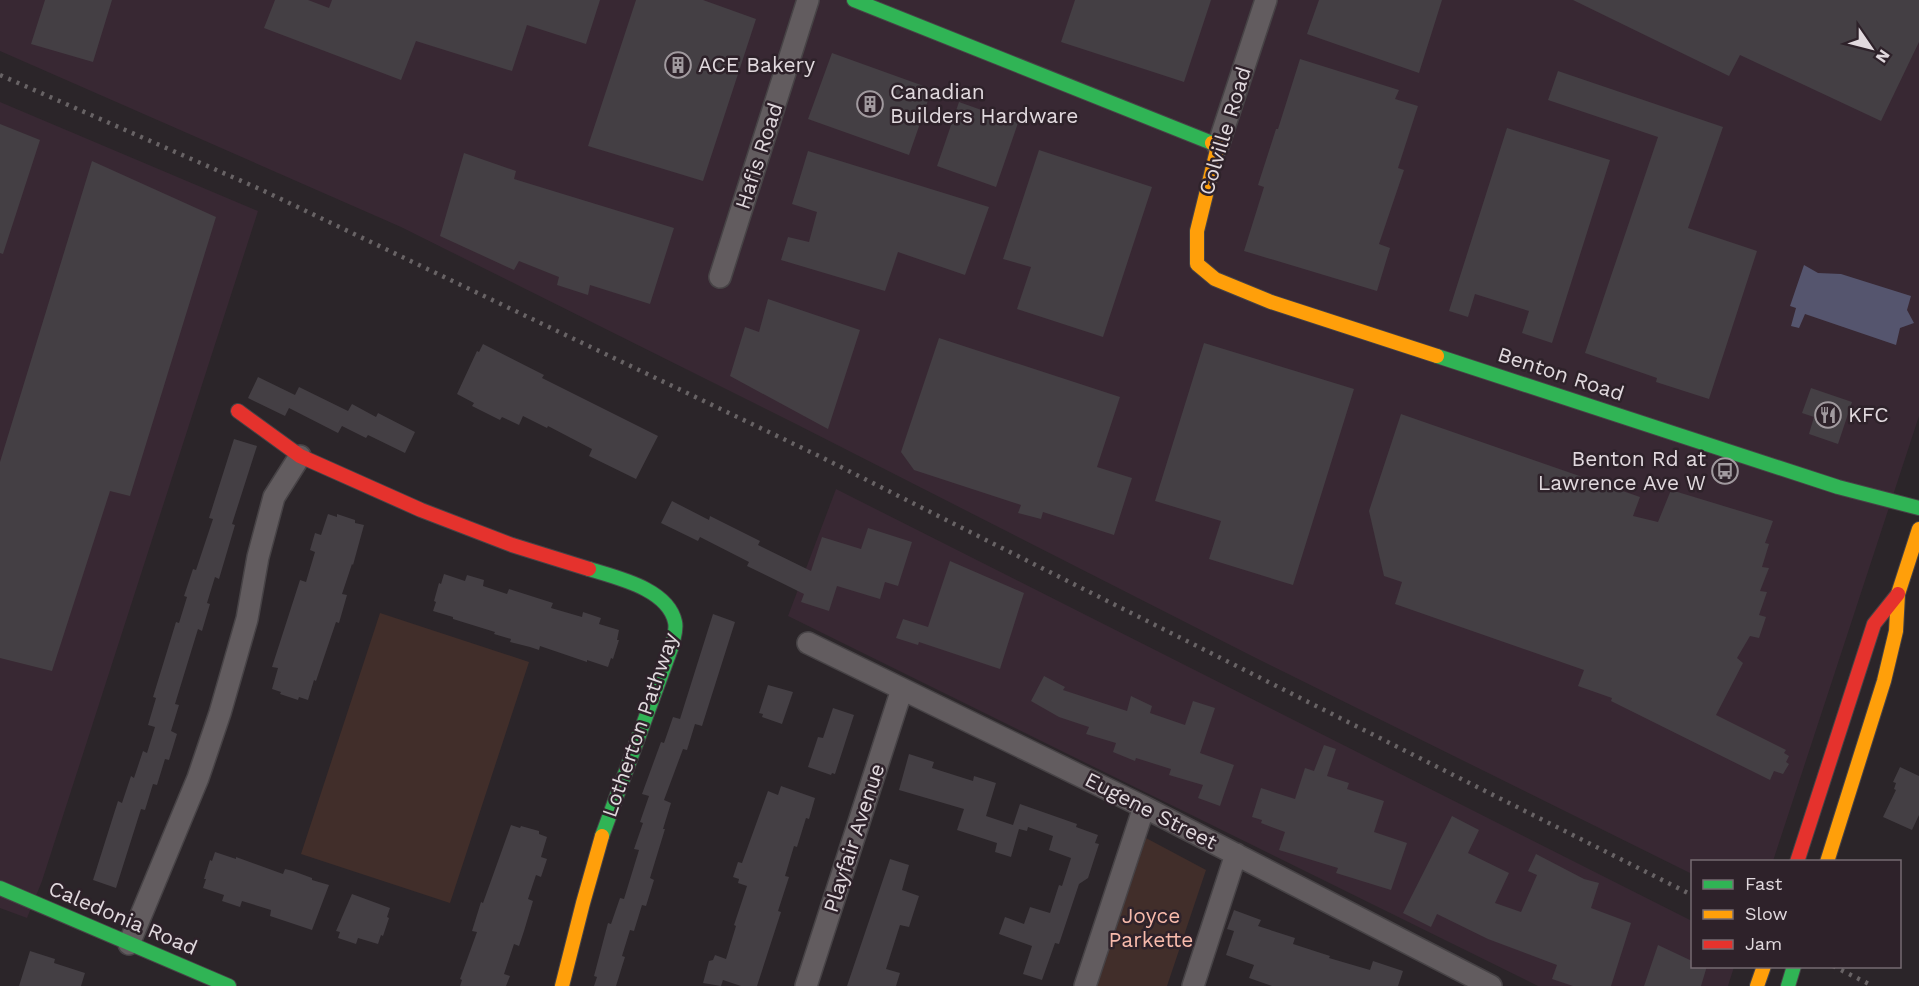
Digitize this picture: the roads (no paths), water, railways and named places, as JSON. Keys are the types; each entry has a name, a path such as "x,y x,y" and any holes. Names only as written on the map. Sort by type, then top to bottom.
{"street":[{"name":"Hafis Road","path":"720,277 808,0"},
{"path":"854,0 1218,146"},
{"name":"Colville Road","path":"1197,264 1197,231 1218,146 1266,0"},
{"name":"Benton Road","path":"1197,264 1215,279 1271,302 1838,487 1919,508"},
{"name":"Lotherton Pathway","path":"238,411 300,456 422,510 512,545 653,591 671,610 676,626 672,646 606,824 562,986"},
{"path":"129,944 198,778 220,712 248,619 258,557 274,497 300,456"},
{"path":"1827,860 1884,681 1896,632 1898,594 1919,529"},
{"path":"1797,860 1874,624 1898,594"},
{"name":"Eugene Street","path":"808,643 1144,807 1484,984"},
{"name":"Playfair Avenue","path":"806,986 902,689"},
{"path":"1085,986 1144,807"},
{"path":"1193,986 1236,854"},
{"name":"Caledonia Road","path":"0,888 229,986"},
{"path":"1758,986 1763,968"},
{"path":"1788,986 1793,968"}],"water":[{"path":"1804,265 1818,273 1841,274 1911,296 1907,310 1914,323 1900,328 1896,345 1805,314 1799,328 1791,326 1796,308 1790,306"}],"railway":[{"path":"0,75 262,190 819,456 1691,894"},
{"path":"1837,968 1873,986"}],"place":[{"name":"ACE Bakery","path":"678,65"},
{"name":"Canadian Builders Hardware","path":"870,104"},
{"name":"KFC","path":"1828,415"},
{"name":"Benton Rd at Lawrence Ave W","path":"1725,471"}],"park label":[{"name":"Joyce Parkette","path":"1151,928"}]}
